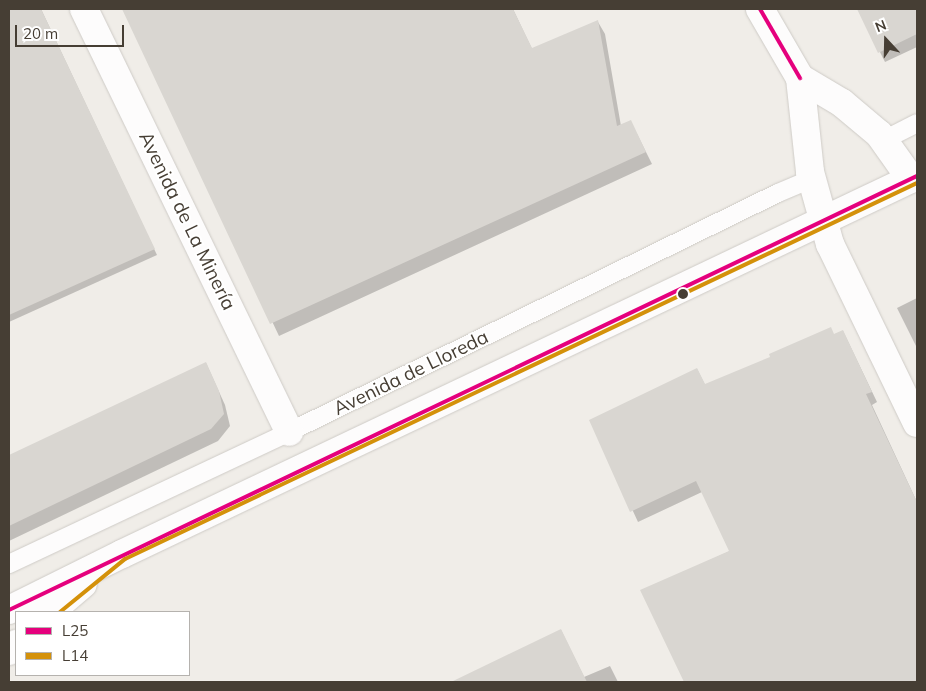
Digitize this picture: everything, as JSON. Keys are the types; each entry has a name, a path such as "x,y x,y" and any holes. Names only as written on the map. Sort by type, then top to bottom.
{"street":[{"name":"Avenida de La Minería","path":"84,9 289,432"},
{"path":"760,9 800,78 812,179 830,244 917,423"},
{"path":"800,78 842,103 884,140 914,177"},
{"name":"Avenida de Lloreda","path":"9,610 122,554 914,177"},
{"path":"51,611 122,554"}],"lane":[{"path":"884,140 917,123"},
{"name":"Avenida de Lloreda","path":"9,564 289,432 778,193 812,179"}],"building":[{"path":"9,9 41,9 155,249 9,315"},
{"path":"122,9 513,9 532,48 598,20 617,126 631,120 646,152 270,324"},
{"path":"857,9 917,9 917,34 878,53"},
{"path":"831,327 834,334 843,330 872,392 866,394 917,502 917,682 684,682 640,590 729,551 696,481 630,512 589,420 697,368 705,384 770,357 769,354"},
{"path":"206,362 219,391 224,414 211,429 9,526 9,455"},
{"path":"561,629 587,682 451,682"}],"transit line":[{"name":"L25","path":"760,9 800,78"},
{"name":"L25","path":"9,610 917,176"},
{"name":"L14","path":"61,611 125,559 917,183"}]}
